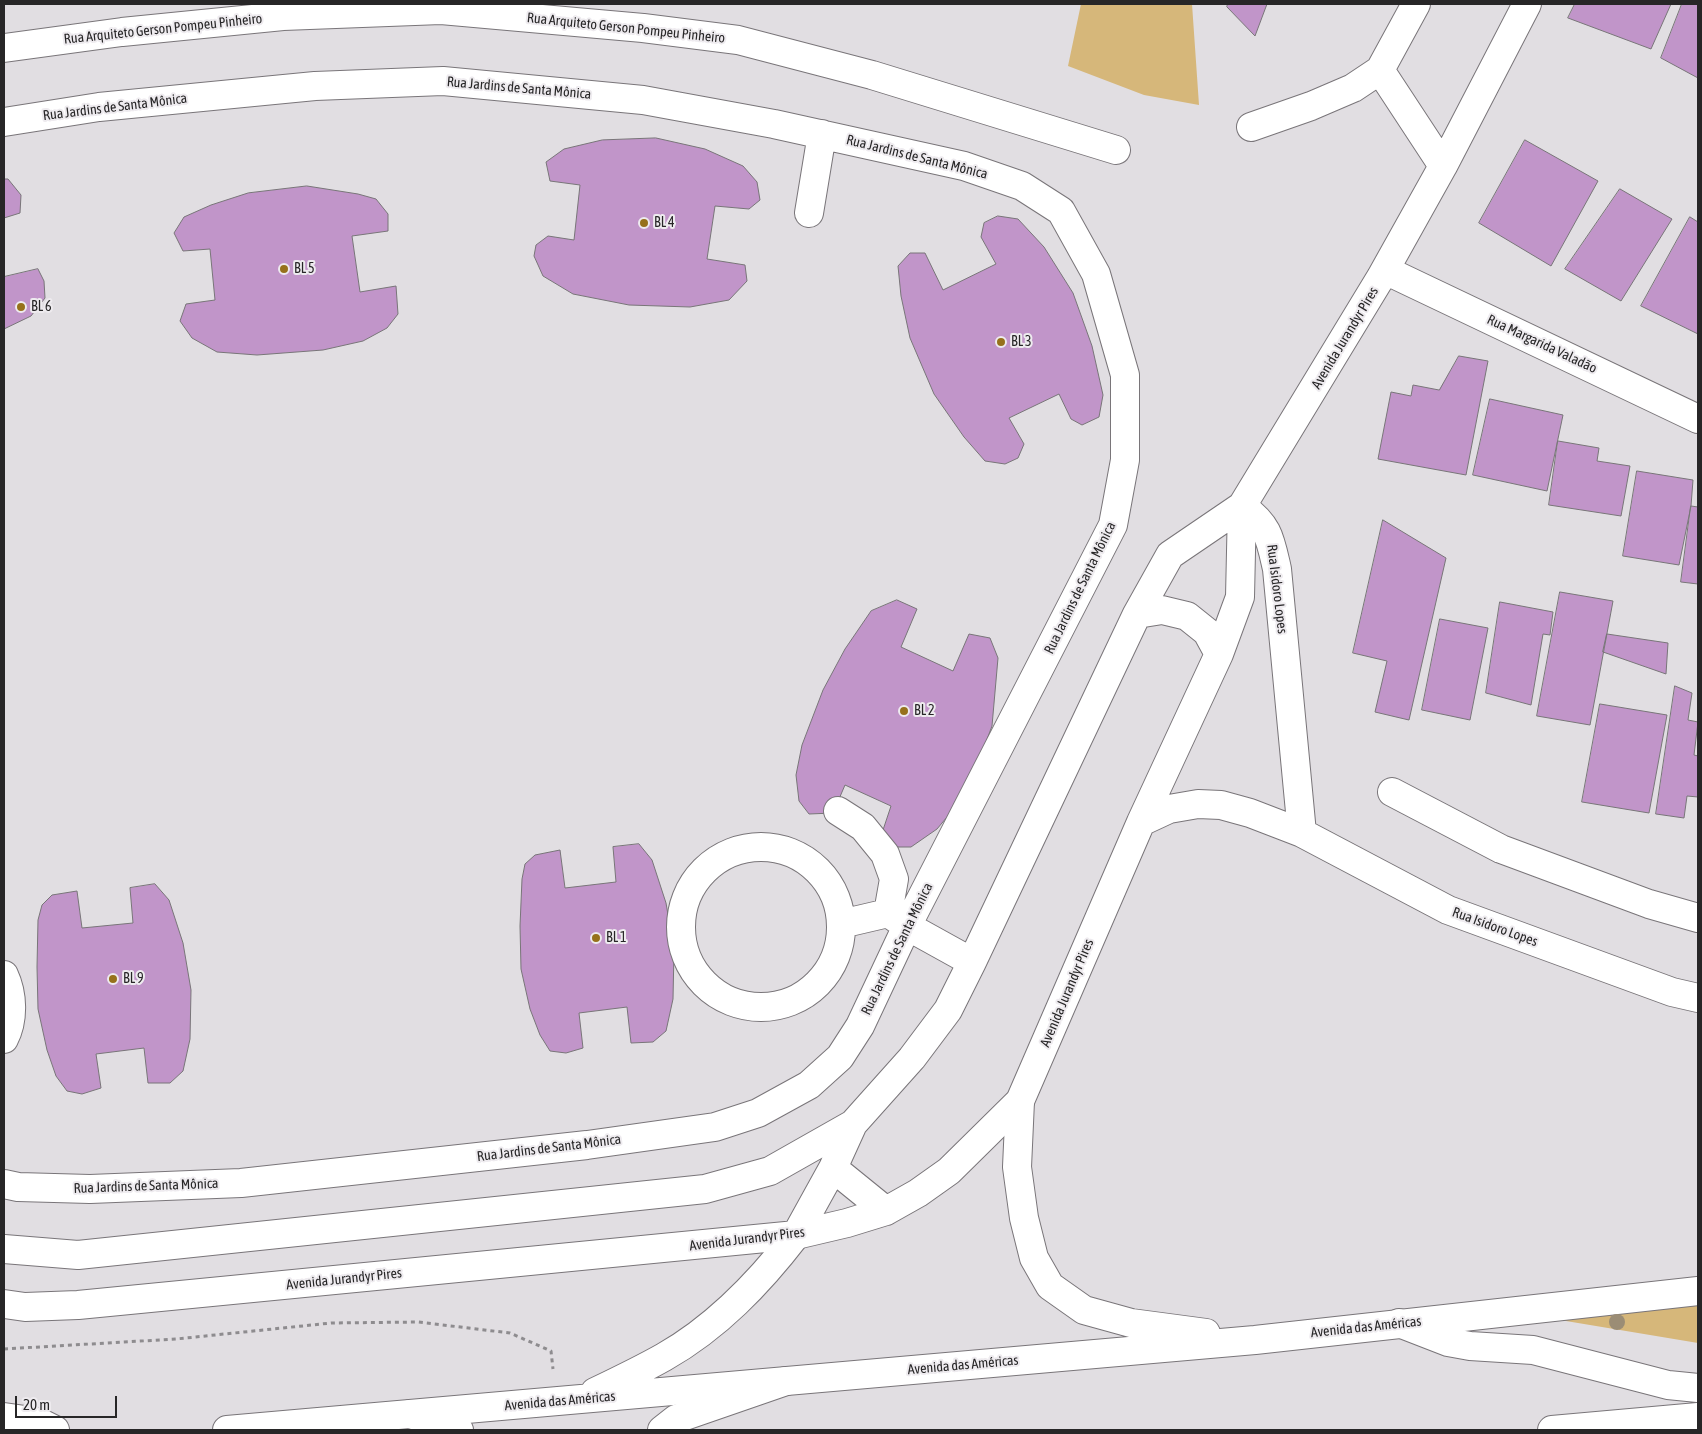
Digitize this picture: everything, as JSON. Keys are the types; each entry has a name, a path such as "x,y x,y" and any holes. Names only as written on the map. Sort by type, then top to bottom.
{"main road":[{"path":"1251,127 1311,106 1353,88 1380,70 1416,4"},
{"name":"Avenida Jurandyr Pires","path":"4,1249 78,1254 705,1189 770,1171 853,1124 912,1058 948,1010 1137,614 1170,555 1242,506 1385,270 1443,166 1527,4"},
{"name":"Rua Arquiteto Gerson Pompeu Pinheiro","path":"4,48 122,32 283,16 431,11 643,28 738,40 872,75 1116,150"},
{"path":"1380,70 1443,166"},
{"name":"Rua Jardins de Santa Mônica","path":"4,122 99,107 315,86 443,82 643,100 774,124 964,166 1022,186 1061,211 1096,274 1125,375 1125,460 1113,525 898,919 860,1026 840,1057 809,1086 758,1113 715,1127 587,1145 241,1183 90,1189 18,1187 4,1184"},
{"path":"809,214 822,134"},
{"name":"Rua Margarida Valadão","path":"1385,270 1698,419"},
{"name":"Avenida Jurandyr Pires","path":"4,1304 24,1307 78,1305 796,1236 886,1211 918,1192 949,1171 1020,1101 1141,822 1219,654 1240,596 1242,506"},
{"name":"Rua Isidoro Lopes","path":"1242,506 1258,518 1270,538 1276,569 1302,833"},
{"path":"1137,614 1162,610 1187,616 1206,632 1219,654"},
{"path":"1392,792 1500,849 1649,904 1698,918"},
{"name":"Rua Isidoro Lopes","path":"1141,822 1168,808 1198,804 1213,804 1250,813 1302,833 1448,910 1672,992 1698,998"},
{"path":"838,811 863,827 884,854 894,879 898,919"},
{"path":"772,848 799,856 821,874 835,897 841,924 837,952 824,976 804,995 777,1006 750,1007 723,998 701,981 686,957 680,930 684,902 697,878 718,859 744,849 772,848"},
{"path":"841,924 898,919 972,962"},
{"path":"4,975 9,986 12,1011 4,1039"},
{"path":"1020,1101 1017,1167 1024,1218 1034,1258 1050,1286 1084,1310 1131,1323 1255,1340"},
{"path":"569,1400 665,1357 703,1331 740,1301 768,1272 796,1236 833,1168 853,1124"},
{"path":"833,1168 886,1211"},
{"name":"Avenida das Américas","path":"228,1430 1255,1340 1698,1291"},
{"path":"1399,1323 1455,1343 1470,1346 1533,1350 1668,1385 1698,1388"},
{"path":"662,1430 676,1419 786,1380"},
{"path":"410,1414 459,1430"},
{"path":"4,1417 39,1422 55,1430"},
{"path":"1552,1430 1698,1417"}],"path":[{"path":"4,1349 176,1339 331,1323 418,1322 510,1333 551,1351 569,1400"}],"shaded area":[{"path":"1081,4 1192,4 1199,105 1144,95 1068,66"},
{"path":"1698,1304 1698,1343 1548,1318"}],"building":[{"path":"1228,4 1267,4 1255,36 1227,7"},
{"path":"1575,4 1671,4 1651,49 1568,18"},
{"path":"1682,4 1698,4 1698,78 1661,58"},
{"name":"BL 4","path":"656,138 705,149 743,166 757,182 760,200 749,209 715,206 707,259 745,265 747,281 729,300 690,307 629,305 573,294 543,276 534,256 536,245 548,236 574,240 580,185 550,181 546,162 564,149 602,140"},
{"path":"1525,140 1598,181 1551,266 1479,223"},
{"path":"4,179 8,179 21,195 20,213 4,218"},
{"name":"BL 5","path":"307,186 358,194 376,199 388,214 388,231 352,236 360,292 396,286 398,314 387,328 363,341 323,350 257,355 217,352 192,338 180,321 186,304 215,300 210,249 183,251 174,233 184,217 211,205 248,193"},
{"path":"1620,189 1672,219 1621,301 1565,269"},
{"name":"BL 3","path":"998,216 1018,219 1044,247 1073,293 1092,346 1103,395 1099,417 1082,425 1071,419 1059,394 1009,418 1024,444 1018,458 1005,464 985,461 964,437 934,394 910,338 901,296 898,266 910,253 925,253 943,290 996,264 981,237 984,223"},
{"path":"1690,217 1698,222 1698,334 1641,306"},
{"name":"BL 6","path":"38,269 44,281 45,298 31,316 4,329 4,277"},
{"path":"1459,356 1488,361 1466,475 1378,459 1391,392 1411,396 1413,385 1439,390"},
{"path":"1490,399 1563,415 1547,491 1473,475"},
{"path":"1558,441 1599,448 1597,461 1630,466 1621,516 1549,505"},
{"path":"1637,471 1693,480 1691,506 1679,565 1623,556"},
{"path":"1691,506 1698,507 1698,584 1681,582"},
{"path":"1383,520 1446,558 1409,720 1375,712 1387,661 1353,653"},
{"path":"1560,592 1613,601 1590,725 1537,716"},
{"name":"BL 2","path":"897,600 917,609 901,647 953,671 969,634 990,638 998,658 992,726 967,793 937,829 911,847 890,847 882,833 891,806 845,785 833,813 809,814 799,801 796,775 802,745 823,690 845,649 871,611"},
{"path":"1500,602 1553,612 1550,635 1543,634 1531,705 1486,693"},
{"path":"1440,619 1488,628 1470,720 1422,710"},
{"path":"1607,634 1668,643 1666,674 1603,652"},
{"path":"1675,686 1692,693 1688,720 1698,722 1694,755 1698,756 1698,797 1687,796 1684,818 1656,814"},
{"path":"1600,704 1667,715 1649,813 1582,802"},
{"name":"BL 1","path":"639,844 652,860 666,903 674,950 673,999 666,1031 653,1042 631,1043 627,1007 579,1013 583,1048 566,1053 550,1051 540,1035 530,1009 521,969 520,926 522,879 525,864 535,855 560,850 565,888 616,882 613,847"},
{"name":"BL 9","path":"155,884 169,900 183,943 191,990 190,1039 183,1071 170,1083 148,1083 144,1048 96,1054 101,1088 82,1094 67,1091 56,1076 47,1050 38,1009 38,920 42,905 52,895 77,891 82,928 133,923 130,888"}],"place":[{"name":"BL 4","path":"644,223"},
{"name":"BL 5","path":"284,269"},
{"name":"BL 6","path":"21,307"},
{"name":"BL 3","path":"1001,342"},
{"name":"BL 2","path":"904,711"},
{"name":"BL 1","path":"596,938"},
{"name":"BL 9","path":"113,979"}]}
